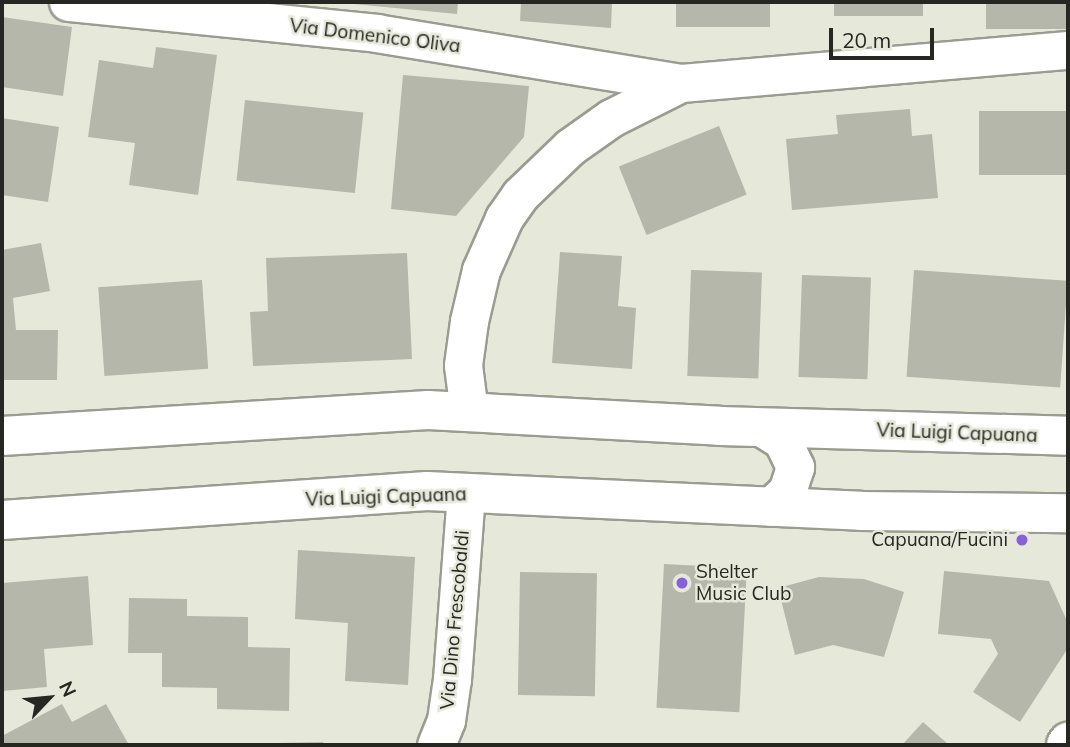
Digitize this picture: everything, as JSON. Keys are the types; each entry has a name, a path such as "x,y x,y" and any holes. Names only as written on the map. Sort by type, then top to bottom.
{"street":[{"name":"Via Domenico Oliva","path":"68,2 376,33 681,83"},
{"path":"469,412 463,365 469,321 481,270 504,218 520,195 570,147 611,118 681,83 1068,50"},
{"name":"Via Luigi Capuana","path":"2,436 136,425 469,412 761,427 1068,436"},
{"path":"761,427 782,439 795,467 787,491 770,507"},
{"name":"Via Luigi Capuana","path":"2,520 427,491 770,507 1068,513"},
{"name":"Via Dino Frescobaldi","path":"436,745 446,720 452,678 466,493"}],"building":[{"path":"333,2 458,2 457,14"},
{"path":"521,2 612,2 611,28 520,21"},
{"path":"676,2 770,2 770,27 676,27"},
{"path":"834,2 923,2 923,16 834,16"},
{"path":"986,2 1068,2 1068,29 986,29"},
{"path":"2,17 72,27 63,96 2,87"},
{"path":"156,47 217,55 198,195 129,185 135,143 88,137 99,60 153,68"},
{"path":"403,75 529,86 524,137 456,216 391,209"},
{"path":"245,100 363,112 355,193 237,181"},
{"path":"910,109 912,136 932,134 938,198 792,210 786,139 838,134 836,115"},
{"path":"979,111 1068,111 1068,175 979,175"},
{"path":"2,118 59,127 48,202 2,195"},
{"path":"719,126 747,195 647,235 619,166"},
{"path":"41,243 50,291 13,298 16,330 58,330 57,380 2,380 2,250"},
{"path":"560,252 622,256 618,306 636,308 632,369 552,363"},
{"path":"407,253 412,359 253,366 250,312 268,311 266,258"},
{"path":"691,270 762,272 758,378 687,376"},
{"path":"914,270 1068,281 1060,387 907,377"},
{"path":"802,275 871,277 867,379 798,377"},
{"path":"202,280 208,369 104,376 98,287"},
{"path":"298,550 415,557 408,685 345,681 348,623 295,619"},
{"path":"664,564 747,568 739,712 656,708"},
{"path":"944,571 1049,581 1068,623 1068,648 1020,722 973,692 998,654 991,639 938,634"},
{"path":"520,572 597,573 595,696 518,695"},
{"path":"88,576 93,645 44,649 47,687 2,691 2,583"},
{"path":"819,577 864,579 904,592 884,657 833,645 795,655 778,588"},
{"path":"129,598 187,599 187,616 248,617 248,647 290,648 289,711 217,709 217,688 162,687 162,653 128,653"},
{"path":"62,704 72,722 106,704 129,745 2,745 2,736"},
{"path":"923,722 949,745 902,745"},
{"path":"323,742 324,745 276,743"}],"place":[{"name":"Capuana/Fucini","path":"1022,540"},
{"name":"Shelter Music Club","path":"682,583"}]}
